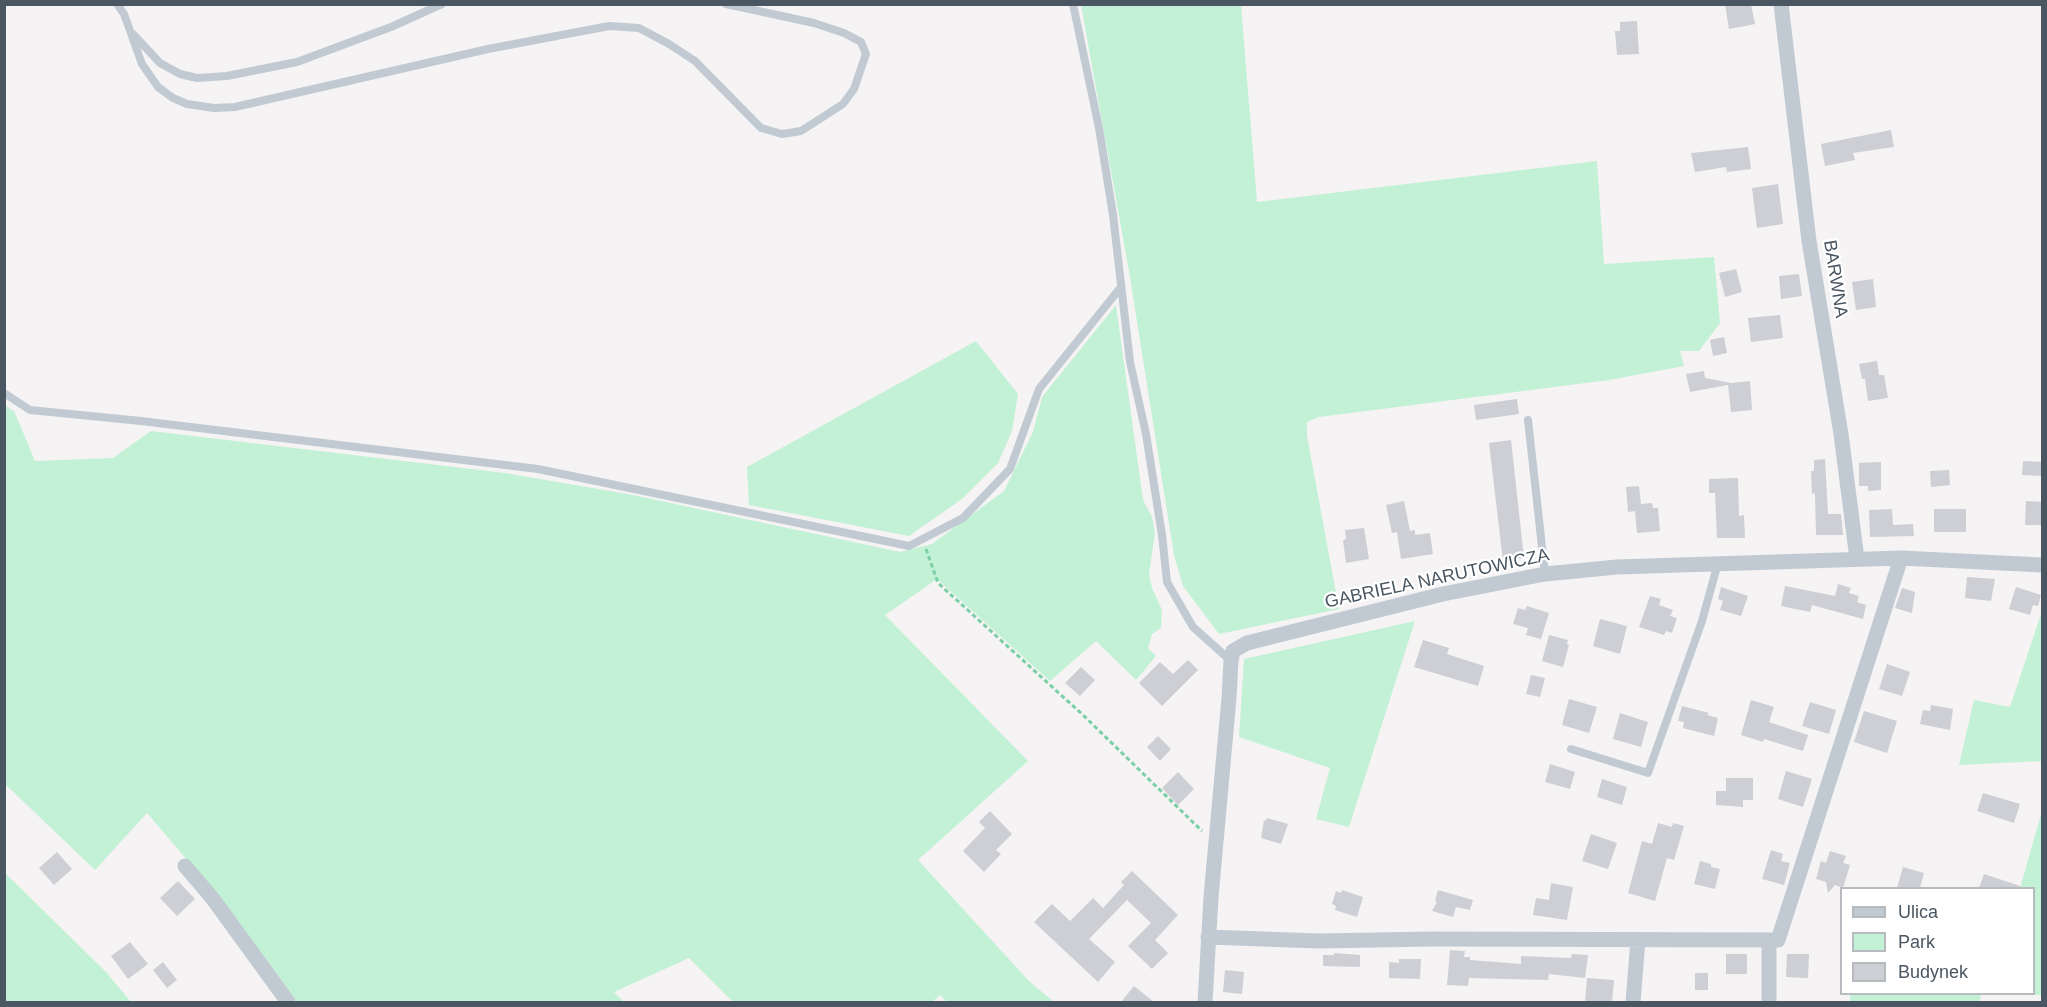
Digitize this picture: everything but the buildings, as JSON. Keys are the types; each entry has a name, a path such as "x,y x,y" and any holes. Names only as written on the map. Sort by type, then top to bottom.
{"street":[{"name":"BARWNA","path":"1781,4 1809,242 1841,434 1857,559"},
{"name":"GABRIELA NARUTOWICZA","path":"1231,661 1233,651 1276,635 1443,594 1545,573 1617,567 1900,558 2043,565"},
{"path":"1208,936 1319,941 1778,940 1900,558"},
{"path":"1205,1002 1208,936 1231,661"},
{"path":"185,866 213,898 288,1002"},
{"path":"1633,1002 1638,939"},
{"path":"1769,940 1769,1002"}],"lane":[{"path":"117,4 124,14 142,64 158,87 173,98 187,104 214,108 234,107 488,49 609,26 639,28 695,61 761,128 782,134 801,130 843,104 854,89 866,54 861,42 844,33 814,23 726,4"},
{"path":"130,31 160,63 180,74 197,78 217,77 297,62 390,27 442,4"},
{"path":"1072,4 1099,128 1113,215 1130,362 1146,434 1167,582 1193,627 1231,661"},
{"path":"4,393 30,410 141,421 538,469 909,546 963,518 1010,469 1039,389 1121,287"},
{"path":"1528,420 1545,573"},
{"path":"1571,749 1648,773 1702,621 1718,564"}],"path":[{"path":"922,539 938,583 1083,715 1216,845"}],"green space":[{"path":"1081,5 1241,5 1257,202 1597,161 1604,264 1714,257 1720,323 1699,351 1680,351 1684,366 1609,380 1319,417 1307,422 1307,436 1339,609 1219,634 1183,586 1174,555 1129,271"},
{"path":"1116,305 1143,500 1152,517 1155,533 1149,574 1152,588 1162,610 1161,628 1152,634 1148,648 1156,656 1136,680 1096,641 1050,681 937,579 885,615 1028,761 918,860 1029,981 1054,1002 947,1002 940,995 932,1002 733,1002 689,958 614,992 624,1002 297,1002 230,910 147,813 95,870 5,784 4,405 14,411 35,461 113,458 151,431 505,473 633,495 900,552 932,544 1004,491 1033,432 1042,397"},
{"path":"976,341 1018,394 1012,431 998,463 962,499 909,536 749,505 747,467"},
{"path":"2042,611 2042,761 1959,765 1974,700 2010,707"},
{"path":"1415,621 1349,827 1316,819 1330,768 1239,737 1244,659"},
{"path":"2042,811 2042,995 2035,995 2035,887 2020,887"},
{"path":"4,872 106,972 131,1002 5,1002"},
{"path":"1850,995 1981,995 1980,1002 1850,1002"}]}
